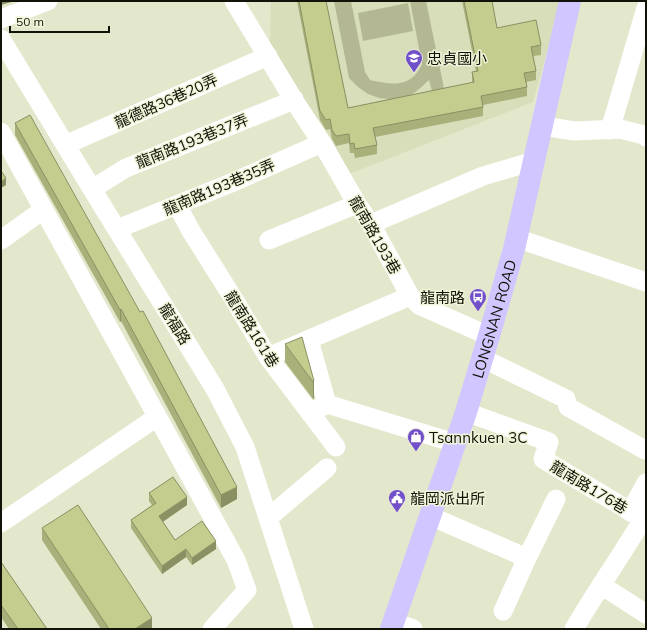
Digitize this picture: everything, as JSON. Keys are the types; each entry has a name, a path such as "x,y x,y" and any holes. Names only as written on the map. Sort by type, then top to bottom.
{"main road":[{"name":"LONGNAN ROAD","path":"399,627 430,516 466,412 512,256 570,1"}],"street":[{"path":"1,19 48,1"},
{"name":"龍南路193巷","path":"234,1 322,143 357,204 371,224 410,296 419,305 489,336"},
{"path":"610,130 646,8"},
{"name":"龍福路","path":"1,40 215,388 245,446 304,629"},
{"name":"龍德路36巷20弄","path":"65,145 268,56"},
{"name":"龍南路193巷37弄","path":"92,189 126,168 294,99"},
{"path":"542,126 574,131 620,129 645,134"},
{"path":"1,132 236,560 247,590 212,629"},
{"name":"龍南路193巷35弄","path":"117,229 231,183 322,143"},
{"path":"371,224 483,176 534,161"},
{"path":"269,240 357,204"},
{"name":"龍南路161巷","path":"177,205 191,231 268,358 336,447"},
{"path":"1,240 44,210"},
{"path":"516,238 646,282"},
{"path":"268,358 410,296"},
{"path":"309,340 327,404"},
{"path":"482,358 566,399 568,407 645,450"},
{"path":"310,413 327,404 455,443"},
{"name":"龍南路176巷","path":"466,412 549,442 543,459 640,515"},
{"path":"1,523 157,417"},
{"path":"268,518 327,468"},
{"path":"574,629 601,585 640,539 640,515 646,483"},
{"path":"503,611 556,499"},
{"path":"430,516 527,558"},
{"path":"601,585 646,614"}],"shaded area":[{"name":"忠貞國小","path":"271,1 561,1 533,102 344,176 270,44"},
{"path":"334,1 351,1 365,72 370,80 394,84 405,82 410,79 417,73 422,64 410,1 426,1 445,93 433,95 429,80 408,97 397,100 379,98 368,94 358,87 349,78"},
{"path":"408,3 413,31 363,41 358,13"}],"building":[{"path":"299,1 326,1 348,108 474,82 472,72 478,71 464,1 492,1 497,28 536,20 541,45 531,47 536,71 524,73 527,87 481,96 483,107 373,128 377,145 355,149 354,143 350,144 349,134 336,136 332,130 330,119 326,120 320,111"},
{"path":"30,115 140,312 143,311 237,487 221,495 121,309 120,310 15,123"},
{"path":"1,171 6,178 1,182"},
{"path":"302,337 314,381 313,382 285,344"},
{"path":"173,477 187,497 159,516 175,540 202,521 216,541 192,558 186,549 162,566 131,520 156,503 149,493"},
{"path":"78,505 152,618 135,629 109,629 42,528"},
{"path":"1,562 47,629 18,629 1,605"}],"place":[{"name":"忠貞國小","path":"414,73"},
{"name":"龍南路","path":"478,312"},
{"name":"Tsannkuen 3C","path":"416,452"},
{"name":"龍岡派出所","path":"397,513"}]}
